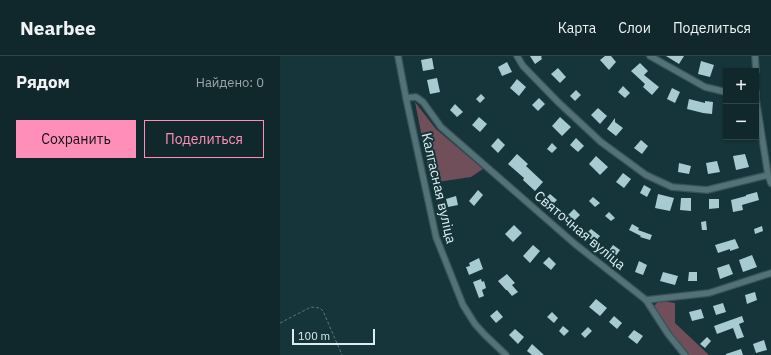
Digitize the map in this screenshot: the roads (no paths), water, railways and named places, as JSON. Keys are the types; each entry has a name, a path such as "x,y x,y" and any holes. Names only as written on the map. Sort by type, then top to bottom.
{"street":[{"name":"Калгасная вуліца","path":"398,56 436,237 463,305 475,324 485,336 506,355"},
{"path":"517,56 523,66 558,102 601,142 646,175 672,187 708,190 768,176"},
{"path":"755,56 756,68"},
{"path":"651,57 705,87 723,91"},
{"name":"Святочная вуліца","path":"406,98 416,96 441,127 575,244 646,300"},
{"path":"757,104 768,176 771,183"},
{"path":"685,355 668,334 646,300 709,293 771,274"}]}
